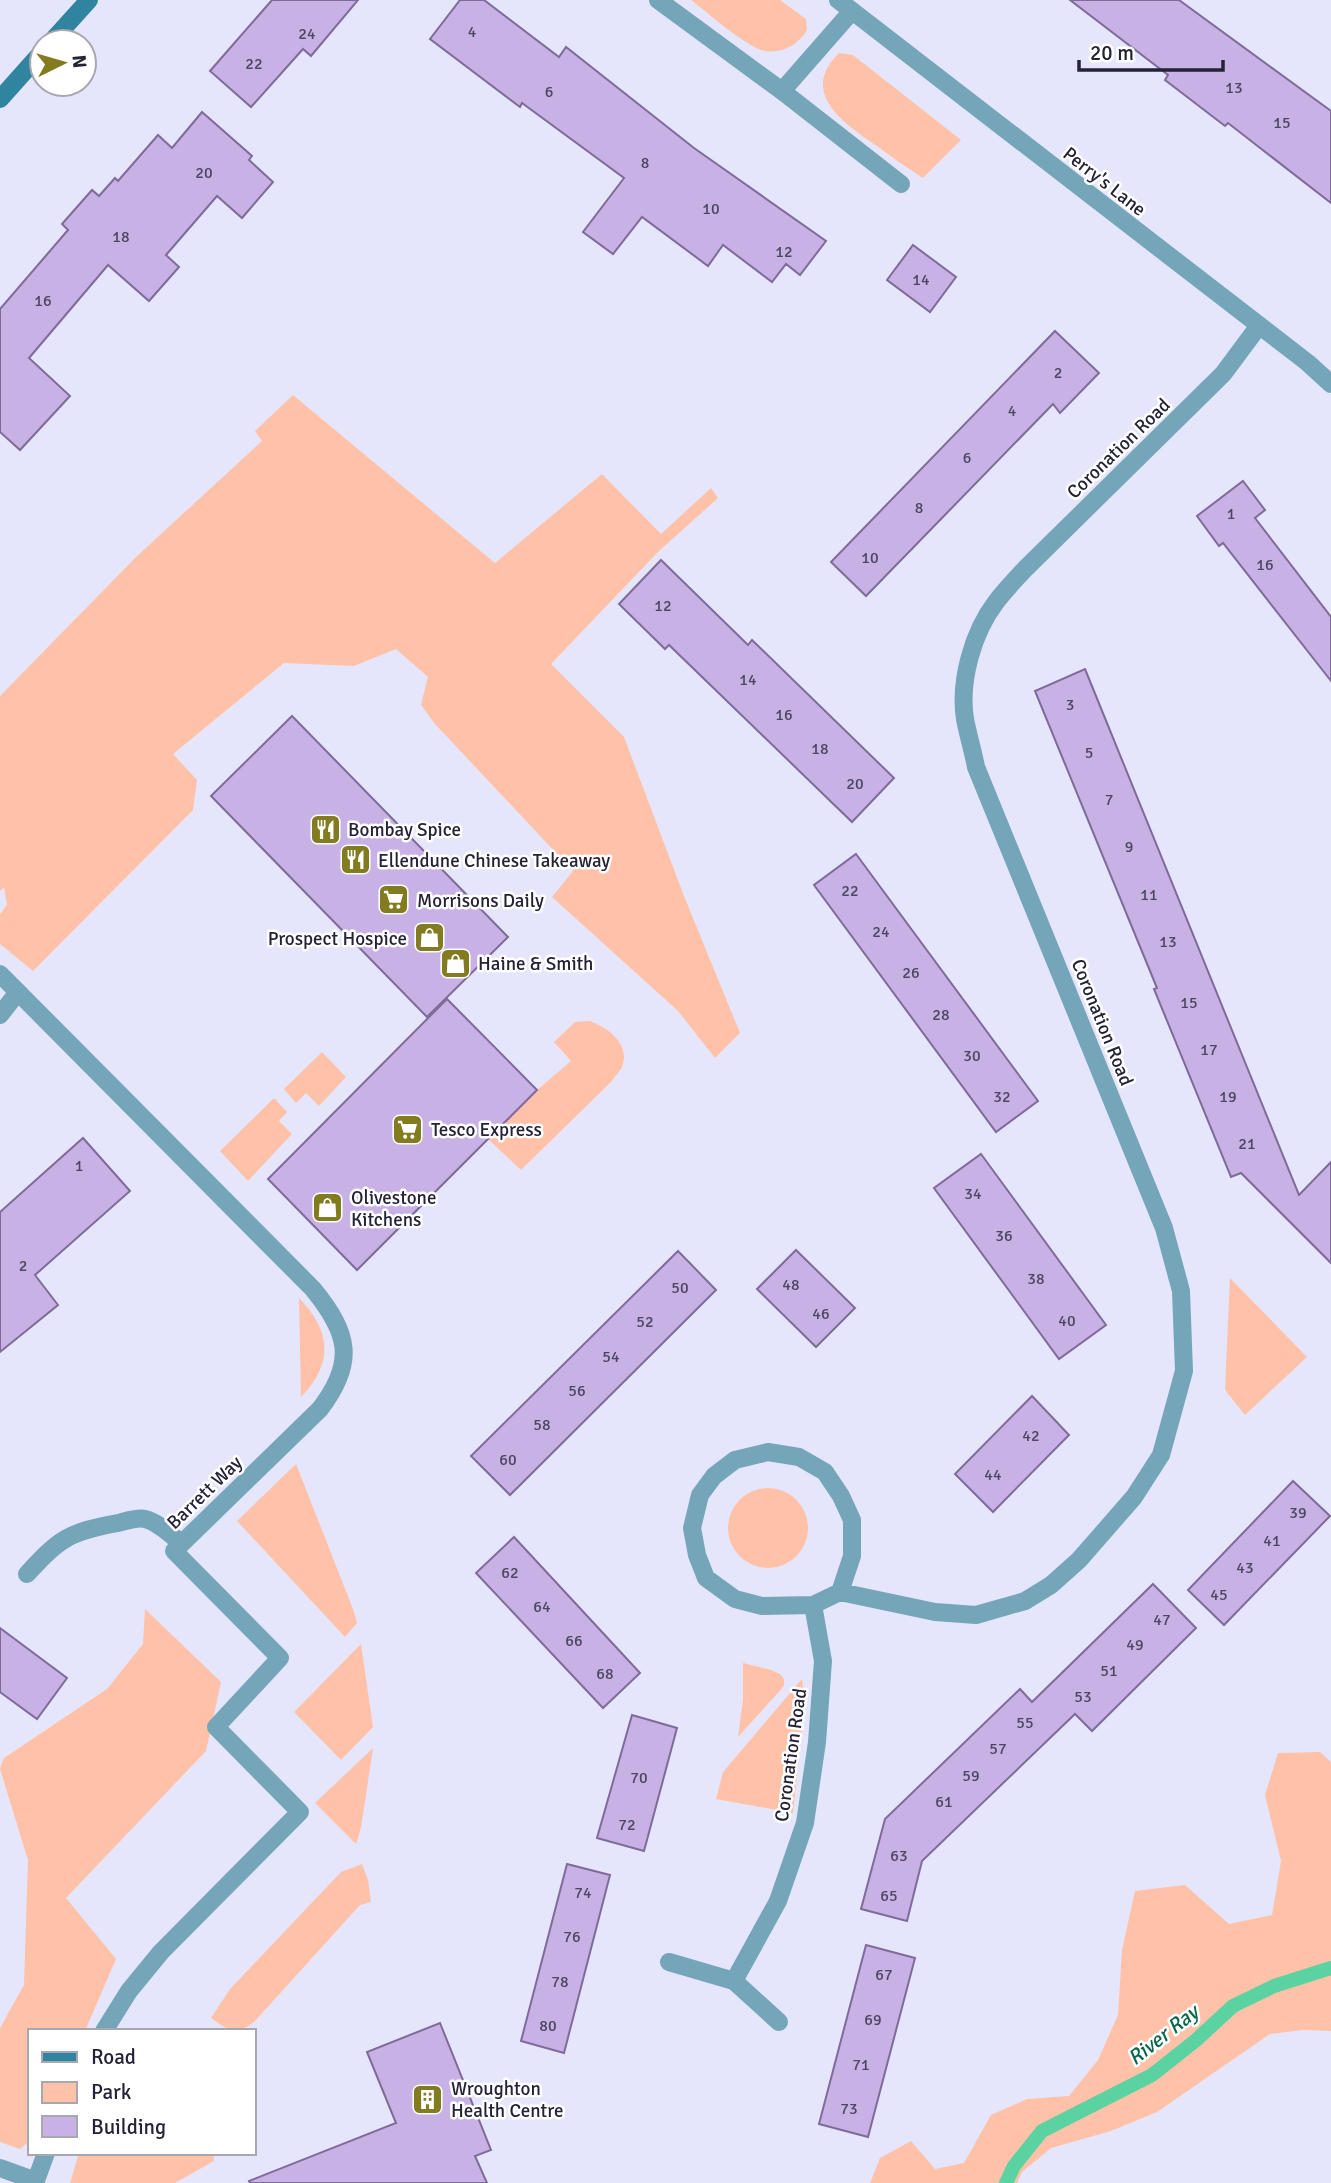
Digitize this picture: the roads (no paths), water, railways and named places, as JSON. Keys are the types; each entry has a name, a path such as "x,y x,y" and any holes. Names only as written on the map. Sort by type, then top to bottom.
{"main road":[{"path":"64,28 89,0"},
{"path":"0,99 28,68"}],"street":[{"path":"658,0 782,91 901,184"},
{"name":"Perry's Lane","path":"782,91 845,5 1258,327 1308,363 1331,384"},
{"name":"Coronation Road","path":"840,1592 935,1612 976,1615 1025,1601 1051,1585 1079,1560 1134,1497 1161,1455 1184,1371 1181,1291 1164,1227 976,767 965,717 964,692 968,665 979,633 995,603 1025,569 1223,374 1258,327"},
{"name":"Barrett Way","path":"0,974 305,1280 331,1311 341,1330 345,1348 343,1368 335,1390 320,1409 174,1551 280,1658 216,1727 300,1812 161,1952 129,1991 105,2029"},
{"path":"0,1015 18,992"},
{"path":"768,1452 799,1457 825,1472 841,1496 852,1520 852,1556 840,1592 813,1605 762,1606 735,1599 706,1578 697,1555 692,1528 700,1495 714,1476 735,1460 768,1452"},
{"path":"27,1574 50,1549 72,1533 104,1525 144,1518 181,1543"},
{"name":"Coronation Road","path":"734,1981 778,1901 805,1823 817,1742 823,1661 813,1605"},
{"path":"669,1962 734,1981 779,2022"},
{"path":"0,2168 35,2182 45,2155"}],"waterway":[{"name":"River Ray","path":"1006,2183 1014,2166 1042,2131 1152,2075 1233,2006 1274,1986 1331,1968"}],"place":[{"name":"Bombay Spice","path":"325,829"},
{"name":"Ellendune Chinese Takeaway","path":"355,860"},
{"name":"Morrisons Daily","path":"394,900"},
{"name":"Prospect Hospice","path":"430,938"},
{"name":"Haine & Smith","path":"455,963"},
{"name":"Tesco Express","path":"408,1129"},
{"name":"Olivestone Kitchens","path":"328,1208"},
{"name":"Wroughton Health Centre","path":"428,2099"}]}
